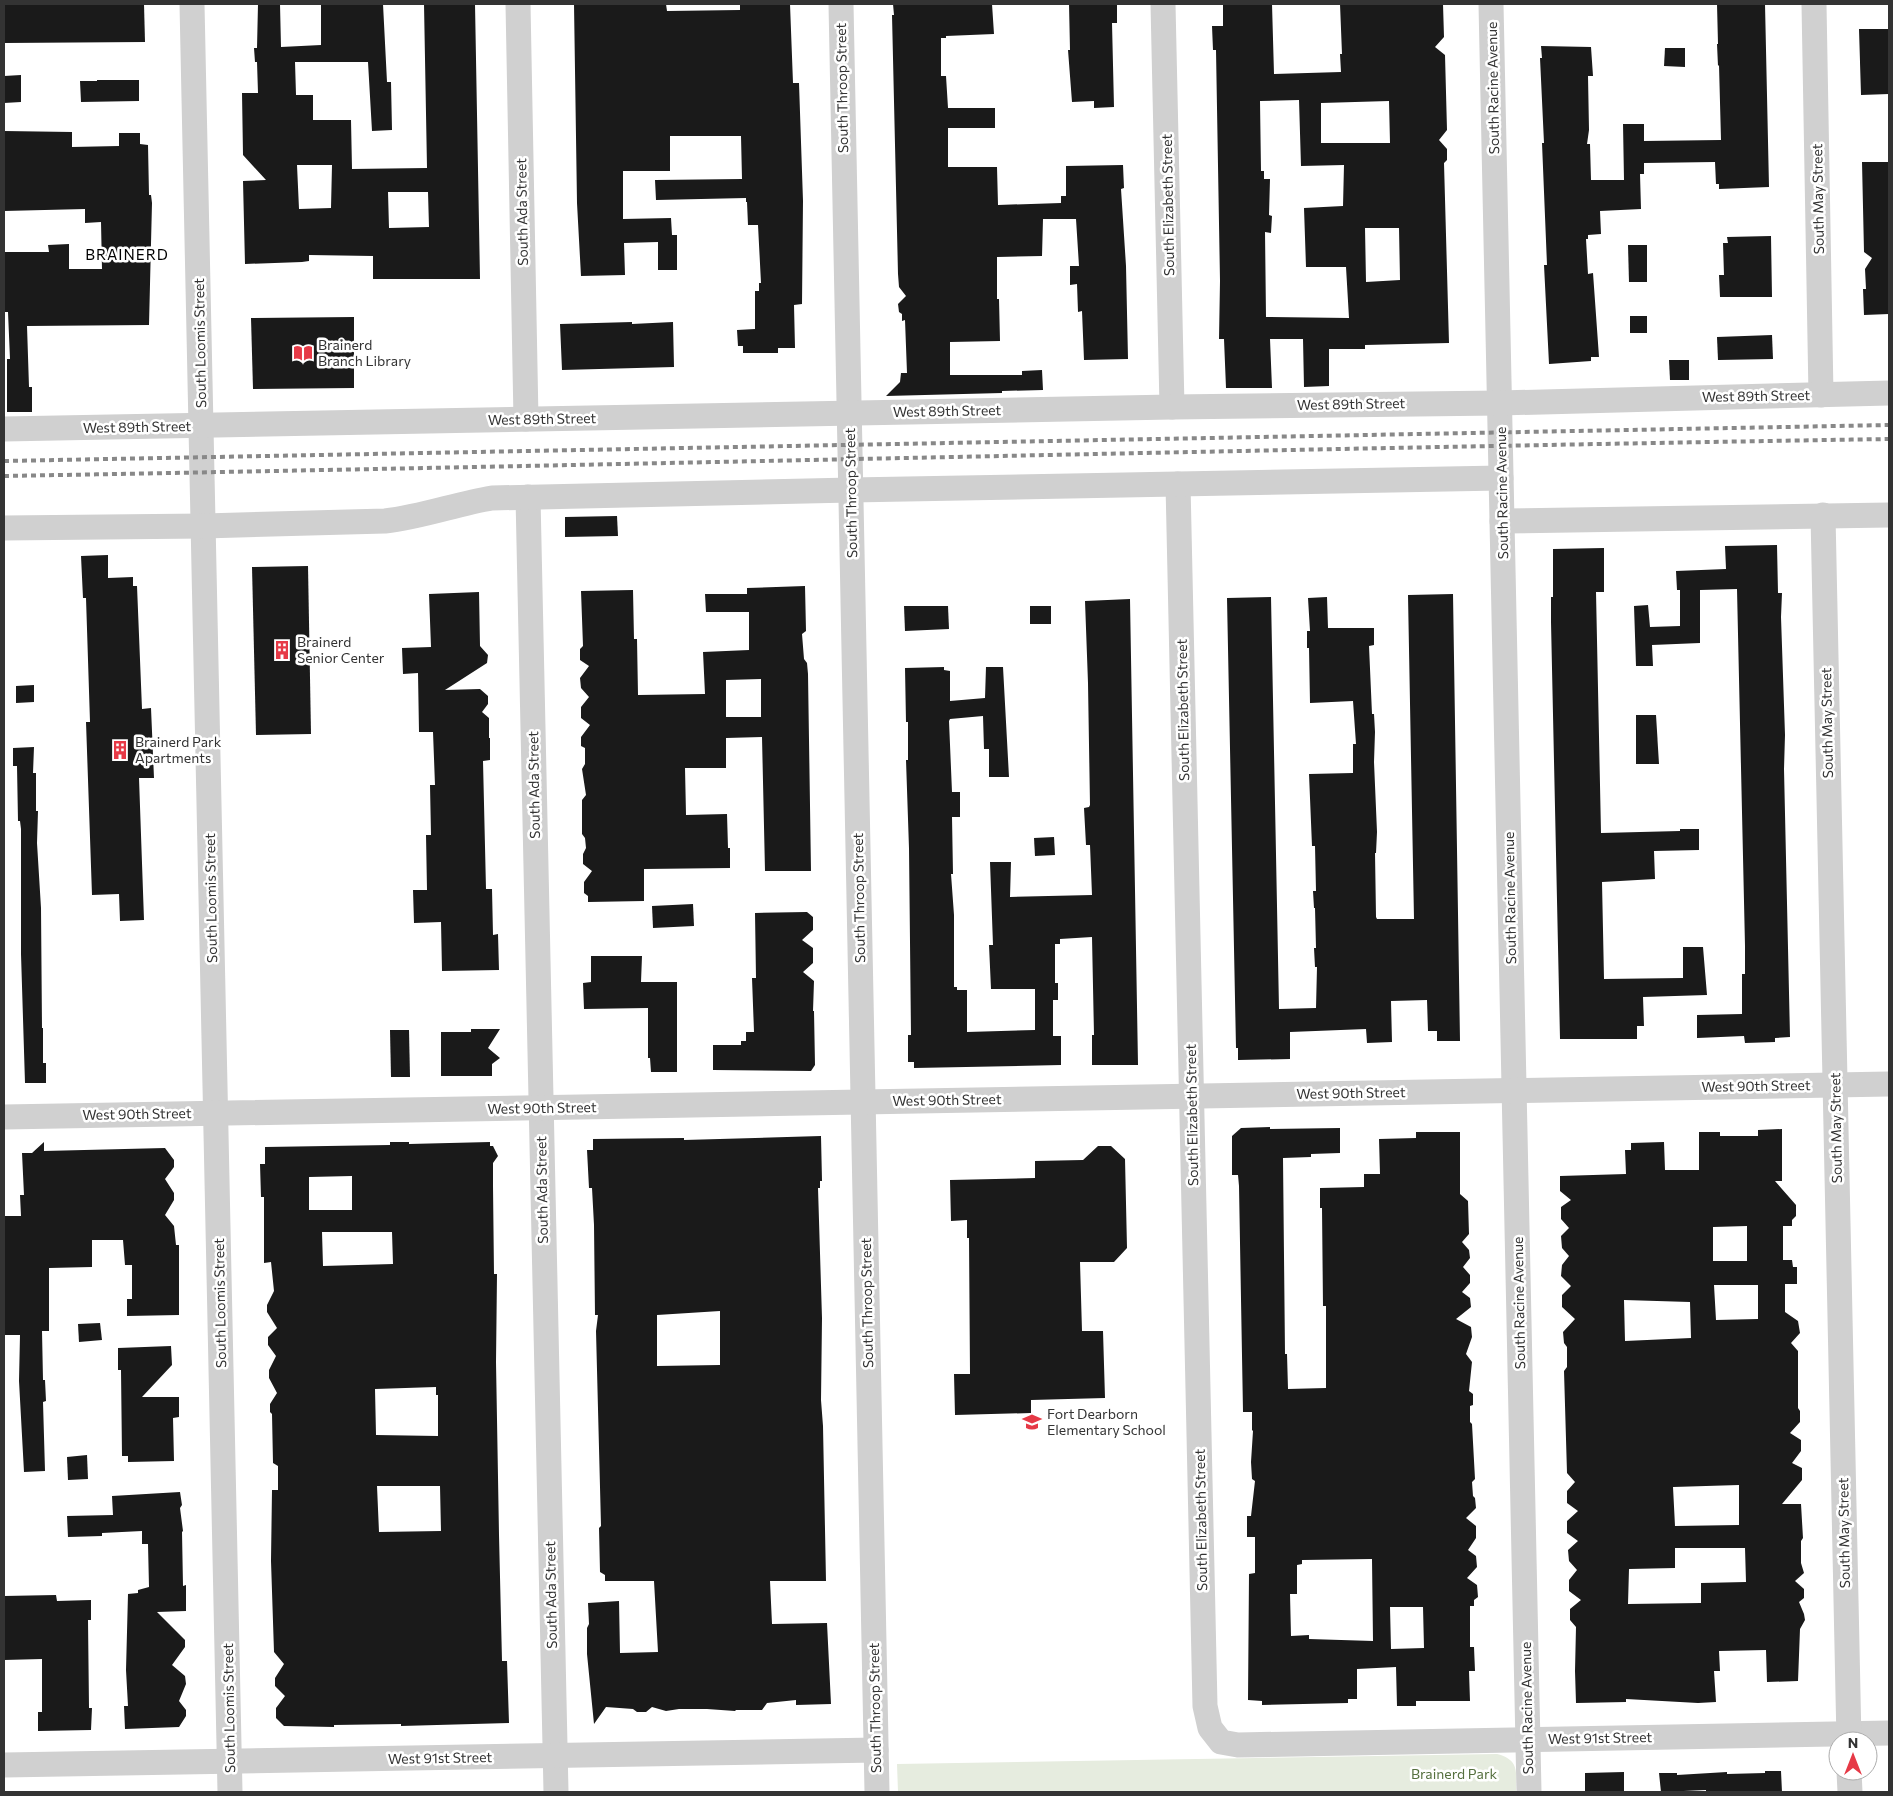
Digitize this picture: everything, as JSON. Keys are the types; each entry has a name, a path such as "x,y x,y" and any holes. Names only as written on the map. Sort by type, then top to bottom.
{"street":[{"name":"South Loomis Street","path":"192,4 230,1792"},
{"name":"South Ada Street","path":"518,4 526,420"},
{"name":"South Throop Street","path":"841,4 877,1792"},
{"name":"South Elizabeth Street","path":"1163,4 1172,407"},
{"name":"South Racine Avenue","path":"1491,4 1529,1792"},
{"name":"South May Street","path":"1814,4 1821,394"},
{"name":"West 89th Street","path":"4,429 1172,407 1500,403 1889,393"},
{"path":"4,528 204,526 385,521 409,518 464,503 528,497 1501,478"},
{"name":"South Elizabeth Street","path":"1178,484 1205,1706 1210,1728 1221,1742"},
{"name":"South Ada Street","path":"528,497 556,1792"},
{"name":"South May Street","path":"1823,515 1849,1731"},
{"path":"1502,521 1889,515"},
{"name":"West 90th Street","path":"4,1117 1889,1084"},
{"name":"West 91st Street","path":"1221,1742 1238,1744 1528,1739 1828,1737"},
{"name":"West 91st Street","path":"4,1765 876,1750"}],"green space":[{"name":"Brainerd Park","path":"1497,1754 1513,1763 1516,1773 1516,1792 898,1792 897,1764"}],"building":[{"path":"4,4 144,4 145,42 4,43"},
{"path":"258,4 280,4 281,47 321,45 321,4 383,4 387,82 391,82 392,130 372,131 368,62 295,62 296,95 313,95 313,120 351,120 352,169 427,168 424,4 475,4 480,279 373,279 373,256 309,255 309,261 302,262 245,264 243,181 266,180 243,155 242,93 258,93 257,62 255,62 254,48 257,48","holes":["297,165 332,165 331,208 299,209","388,192 428,192 429,227 389,228"]},
{"path":"574,4 666,4 667,11 740,10 740,4 790,4 793,83 799,83 803,201 802,304 794,305 795,348 778,348 778,353 743,353 743,346 738,346 737,330 755,329 755,291 759,291 759,283 761,283 758,225 748,225 746,198 656,200 655,180 742,179 741,136 670,136 670,171 623,171 623,219 671,218 672,235 677,235 677,270 658,270 658,242 624,243 625,275 581,276 577,203"},
{"path":"893,4 992,4 994,34 946,36 946,38 941,38 941,76 946,76 948,108 995,108 995,128 948,128 948,167 997,167 998,205 1061,203 1061,196 1066,196 1066,166 1123,165 1124,188 1121,189 1126,266 1128,359 1084,360 1082,311 1078,312 1077,284 1070,285 1070,266 1079,266 1076,219 1043,219 1042,256 997,257 1000,341 950,342 950,375 1022,375 1022,371 1042,370 1043,390 886,396 900,382 901,373 907,373 905,320 902,321 902,314 899,312 898,304 906,296 899,287 898,274"},
{"path":"1069,4 1117,4 1117,23 1112,23 1114,107 1094,108 1094,101 1072,102 1068,50 1070,50"},
{"path":"1223,4 1272,4 1274,74 1341,72 1340,4 1443,4 1444,37 1435,47 1445,55 1447,130 1439,140 1447,149 1447,160 1444,163 1449,343 1365,345 1365,349 1329,349 1329,386 1304,387 1303,339 1270,339 1272,388 1226,388 1224,339 1219,339 1220,281 1216,50 1213,50 1212,26 1223,26","holes":["1299,100 1301,166 1344,165 1343,206 1304,208 1306,267 1346,267 1349,318 1266,317 1265,232 1271,233 1272,216 1269,215 1270,179 1264,179 1264,171 1261,171 1260,101","1389,101 1390,143 1321,143 1321,103","1365,228 1399,228 1400,280 1366,282"]},
{"path":"1717,4 1765,4 1769,187 1719,189 1719,184 1716,184 1715,162 1644,163 1644,174 1640,174 1641,209 1600,211 1601,234 1588,235 1588,239 1586,239 1588,274 1593,273 1599,357 1591,357 1591,361 1549,364 1544,265 1547,265 1542,143 1544,143 1541,46 1591,47 1593,76 1588,76 1589,130 1587,144 1590,144 1591,180 1624,180 1623,124 1644,124 1644,141 1721,140"},
{"path":"1859,29 1889,29 1889,94 1861,95"},
{"path":"1665,48 1685,48 1685,67 1664,66"},
{"path":"21,75 21,102 4,103 4,76"},
{"path":"139,80 139,101 81,102 80,81"},
{"path":"4,131 72,132 72,147 119,146 119,133 140,133 140,144 148,145 149,195 151,195 152,203 149,325 27,326 29,387 32,387 32,412 7,412 7,359 10,359 8,312 4,312 4,252 49,252 48,245 69,244 69,269 102,269 101,222 85,223 85,209 4,211"},
{"path":"1862,162 1889,162 1889,314 1864,315 1863,289 1866,289 1865,269 1872,258 1864,252"},
{"path":"1771,236 1772,297 1720,297 1719,275 1724,275 1723,243 1728,243 1727,237"},
{"path":"1628,245 1647,245 1647,282 1629,282"},
{"path":"1630,316 1647,316 1647,333 1630,333"},
{"name":"Brainerd Branch Library","path":"354,317 354,388 253,389 251,318"},
{"path":"632,322 632,324 673,322 674,367 562,370 560,324"},
{"path":"1772,335 1773,359 1718,360 1717,337"},
{"path":"1669,360 1689,360 1689,380 1670,380"},
{"path":"617,516 618,536 565,537 565,517"},
{"path":"1777,545 1778,593 1782,593 1790,1037 1775,1038 1775,1042 1745,1043 1744,1036 1697,1038 1697,1015 1742,1014 1742,974 1745,974 1745,946 1737,589 1700,590 1700,643 1652,645 1653,666 1636,666 1634,606 1648,605 1650,627 1680,626 1680,590 1677,590 1676,571 1726,569 1725,546"},
{"path":"1604,548 1604,592 1596,592 1601,833 1699,829 1699,850 1654,851 1655,879 1602,882 1604,979 1683,978 1683,947 1703,947 1707,995 1643,997 1644,1026 1637,1026 1637,1039 1560,1039 1551,622 1553,549"},
{"name":"Brainerd Park Apartments","path":"108,555 108,578 133,577 133,586 137,586 142,709 151,708 154,778 139,778 144,920 120,921 119,894 92,895 86,722 90,722 86,598 83,598 81,556"},
{"name":"Brainerd Senior Center","path":"308,566 311,734 256,735 252,567"},
{"path":"805,586 806,631 802,634 804,659 807,663 808,674 811,871 765,871 762,737 726,738 726,768 685,768 686,815 727,814 730,868 644,869 644,901 588,902 588,896 584,893 584,882 592,871 583,864 583,854 586,848 585,838 582,834 582,800 586,795 582,769 585,764 585,748 581,746 581,737 590,725 581,718 581,707 589,697 581,688 580,678 589,666 580,660 580,649 583,646 581,591 633,590 634,639 637,639 638,695 705,694 703,652 749,650 749,612 706,612 705,594 747,594 747,588","holes":["761,679 761,717 726,717 726,680"]},
{"path":"479,592 480,646 488,655 487,663 445,690 480,689 488,696 488,704 482,712 489,718 490,738 490,760 483,761 486,889 492,889 493,935 498,934 499,970 442,971 441,922 414,923 413,890 427,890 426,835 431,835 430,785 435,785 433,732 419,732 418,673 403,674 402,648 431,647 429,594"},
{"path":"1453,594 1460,1041 1437,1041 1437,1031 1428,1031 1427,1000 1391,1001 1392,1042 1367,1043 1366,1029 1290,1032 1290,1059 1238,1060 1238,1048 1236,1048 1227,598 1271,597 1279,1009 1316,1008 1317,967 1315,967 1314,948 1316,948 1313,891 1316,891 1315,846 1312,846 1309,774 1353,773 1353,744 1356,744 1353,701 1310,703 1309,648 1307,648 1307,631 1310,631 1308,598 1327,597 1328,628 1374,628 1374,645 1369,646 1372,714 1374,714 1375,732 1376,917 1377,919 1414,919 1408,595"},
{"path":"1130,599 1138,1065 1092,1065 1092,1035 1094,1035 1092,937 1060,939 1060,944 1055,944 1055,983 1058,983 1058,1000 1053,1000 1053,1036 1061,1036 1061,1065 914,1068 914,1062 908,1062 908,1035 911,1035 906,760 908,760 908,722 906,722 905,668 944,667 944,670 950,671 950,701 985,698 986,667 1003,667 1009,777 989,777 989,749 984,749 983,716 950,719 949,721 952,792 960,792 960,817 952,817 953,874 951,874 954,915 954,987 957,987 957,990 967,990 967,1032 1035,1030 1035,989 991,989 989,945 993,945 990,862 1011,862 1010,897 1092,895 1090,845 1086,845 1084,808 1090,805 1085,601"},
{"path":"904,606 948,606 949,629 905,631"},
{"path":"1030,606 1051,606 1051,624 1030,624"},
{"path":"34,685 34,702 16,703 16,686"},
{"path":"1636,715 1656,715 1659,764 1636,764"},
{"path":"34,747 33,773 36,773 37,843 41,908 43,1063 46,1063 46,1083 25,1083 21,954 21,829 20,821 18,821 17,766 13,766 13,748"},
{"path":"1054,837 1055,855 1035,856 1034,838"},
{"path":"693,904 694,926 653,928 652,906"},
{"path":"807,912 813,917 813,930 802,940 813,948 813,963 803,972 814,981 815,1065 811,1071 713,1070 713,1045 741,1045 741,1041 746,1041 746,1032 754,1032 752,978 756,978 755,913"},
{"path":"591,956 642,956 641,982 677,982 677,1072 651,1072 650,1058 648,1058 648,1008 584,1009 583,983 591,982"},
{"path":"471,1029 500,1029 488,1048 500,1058 492,1064 492,1076 441,1076 441,1032 471,1032"},
{"path":"390,1030 409,1030 410,1077 391,1077"},
{"path":"1241,1128 1340,1128 1340,1153 1311,1154 1311,1157 1283,1158 1285,1354 1287,1354 1288,1389 1326,1388 1326,1306 1323,1306 1320,1188 1364,1187 1364,1174 1380,1174 1379,1139 1416,1138 1416,1132 1460,1132 1460,1194 1468,1201 1469,1234 1462,1242 1469,1250 1470,1258 1463,1267 1470,1275 1470,1283 1462,1292 1470,1298 1471,1307 1456,1319 1471,1327 1472,1337 1466,1354 1472,1362 1469,1391 1473,1394 1473,1405 1470,1406 1470,1422 1472,1424 1475,1479 1472,1482 1476,1508 1466,1518 1476,1526 1476,1538 1468,1550 1476,1556 1477,1567 1467,1578 1477,1585 1478,1597 1474,1600 1474,1606 1470,1606 1470,1647 1474,1647 1475,1671 1469,1671 1470,1701 1416,1701 1416,1706 1397,1706 1396,1667 1357,1669 1357,1699 1348,1699 1348,1703 1262,1705 1262,1701 1248,1700 1249,1574 1255,1573 1255,1537 1247,1537 1247,1516 1251,1516 1255,1481 1252,1479 1251,1462 1252,1412 1243,1412 1239,1186 1238,1175 1232,1175 1232,1136","holes":["1372,1559 1373,1641 1309,1639 1309,1635 1291,1636 1290,1594 1297,1594 1297,1565 1302,1564 1302,1560","1390,1607 1423,1607 1424,1648 1391,1649"]},
{"path":"1782,1129 1782,1181 1775,1181 1796,1205 1796,1216 1792,1220 1792,1226 1783,1226 1783,1260 1792,1260 1793,1267 1797,1267 1797,1284 1785,1284 1785,1312 1798,1321 1800,1333 1791,1343 1798,1351 1798,1408 1800,1411 1800,1422 1790,1433 1801,1440 1801,1451 1792,1463 1802,1468 1802,1480 1782,1504 1801,1504 1803,1538 1801,1541 1801,1563 1804,1573 1795,1581 1804,1589 1804,1598 1799,1602 1805,1620 1800,1629 1798,1681 1767,1682 1766,1650 1719,1651 1720,1671 1714,1671 1716,1702 1698,1703 1626,1699 1626,1702 1576,1703 1576,1627 1570,1620 1570,1609 1581,1600 1569,1591 1569,1580 1577,1570 1569,1561 1568,1550 1578,1541 1567,1533 1567,1521 1578,1511 1567,1503 1567,1491 1575,1482 1567,1473 1564,1371 1567,1367 1567,1347 1564,1343 1563,1332 1575,1319 1562,1307 1562,1295 1571,1286 1561,1276 1562,1265 1569,1256 1562,1248 1561,1236 1569,1228 1561,1219 1561,1207 1571,1200 1560,1191 1560,1176 1626,1174 1625,1150 1631,1150 1631,1143 1664,1142 1665,1170 1699,1170 1699,1132 1720,1132 1720,1136 1758,1136 1758,1130","holes":["1747,1226 1747,1261 1713,1261 1713,1227","1714,1285 1758,1285 1758,1319 1716,1320","1624,1300 1690,1302 1691,1338 1625,1341","1739,1485 1739,1525 1675,1526 1673,1487","1675,1548 1745,1548 1746,1582 1701,1583 1701,1603 1628,1604 1629,1569 1675,1568"]},
{"path":"821,1136 822,1181 820,1181 820,1188 818,1188 826,1581 770,1581 772,1624 827,1623 831,1704 796,1705 796,1700 767,1703 762,1710 735,1711 679,1709 666,1711 652,1707 646,1712 637,1712 633,1709 606,1707 594,1724 587,1654 588,1603 619,1601 620,1653 658,1652 654,1581 605,1581 605,1575 600,1572 599,1528 601,1526 596,1331 598,1315 595,1315 594,1225 592,1188 589,1188 587,1150 593,1150 593,1139 684,1138 684,1140","holes":["720,1311 720,1365 657,1366 657,1315"]},
{"path":"44,1142 44,1151 165,1148 174,1160 174,1167 165,1179 174,1193 174,1200 165,1215 174,1226 176,1245 179,1245 179,1315 127,1316 127,1299 132,1299 132,1265 125,1265 123,1240 92,1240 92,1267 49,1268 49,1331 42,1331 43,1380 45,1380 46,1401 43,1402 45,1471 24,1472 19,1381 20,1335 4,1335 4,1216 21,1216 20,1195 24,1195 22,1153 32,1153"},
{"path":"390,1142 409,1142 409,1144 490,1142 490,1146 493,1146 498,1156 493,1163 493,1186 494,1274 497,1274 496,1362 499,1535 502,1661 507,1661 509,1723 401,1726 401,1724 334,1725 334,1727 284,1726 276,1718 276,1708 285,1696 275,1686 275,1678 284,1664 274,1652 271,1561 272,1490 278,1490 278,1466 273,1463 272,1414 270,1412 270,1404 277,1393 269,1378 269,1370 276,1356 268,1345 268,1337 277,1328 267,1312 267,1305 274,1291 271,1262 264,1263 264,1197 261,1197 260,1164 265,1164 265,1147 390,1145","holes":["352,1176 352,1210 309,1210 309,1177","322,1232 392,1232 393,1264 323,1266","436,1387 436,1395 438,1395 438,1436 376,1435 375,1389","377,1486 440,1486 441,1531 379,1532"]},
{"path":"1098,1146 1111,1146 1125,1159 1127,1248 1114,1262 1080,1262 1082,1331 1103,1331 1105,1398 1031,1400 1031,1413 955,1415 954,1374 970,1374 969,1238 967,1238 967,1220 951,1221 950,1180 1035,1178 1035,1161 1083,1160"},
{"path":"100,1323 102,1340 79,1342 78,1324"},
{"path":"171,1346 172,1365 142,1397 179,1397 179,1417 173,1418 174,1461 128,1462 128,1456 122,1456 121,1370 118,1370 118,1348"},
{"path":"87,1455 88,1479 68,1480 67,1457"},
{"path":"180,1492 183,1531 183,1586 186,1585 186,1611 157,1612 185,1640 185,1647 172,1665 185,1676 186,1684 179,1701 186,1710 186,1716 179,1727 125,1729 124,1706 128,1706 126,1670 128,1594 138,1593 138,1590 149,1587 148,1544 142,1544 142,1531 102,1533 102,1536 68,1537 67,1516 113,1515 112,1496"},
{"path":"56,1595 57,1601 91,1600 91,1620 88,1620 89,1708 92,1708 91,1730 38,1731 38,1712 42,1712 42,1659 4,1660 4,1596"},
{"path":"1765,1771 1781,1771 1782,1792 1706,1792 1706,1790 1661,1792 1659,1773 1677,1773 1677,1775 1727,1772 1727,1774 1765,1773"},
{"path":"1624,1772 1624,1792 1585,1792 1585,1773"}],"railway":[{"path":"4,461 1889,425"},
{"path":"4,476 1889,439"}],"place":[{"name":"Brainerd Branch Library","path":"303,353"},
{"name":"Brainerd Senior Center","path":"282,650"},
{"name":"Brainerd Park Apartments","path":"120,750"},
{"name":"Fort Dearborn Elementary School","path":"1032,1422"}],"district":[{"name":"BRAINERD","path":"127,255"}]}
